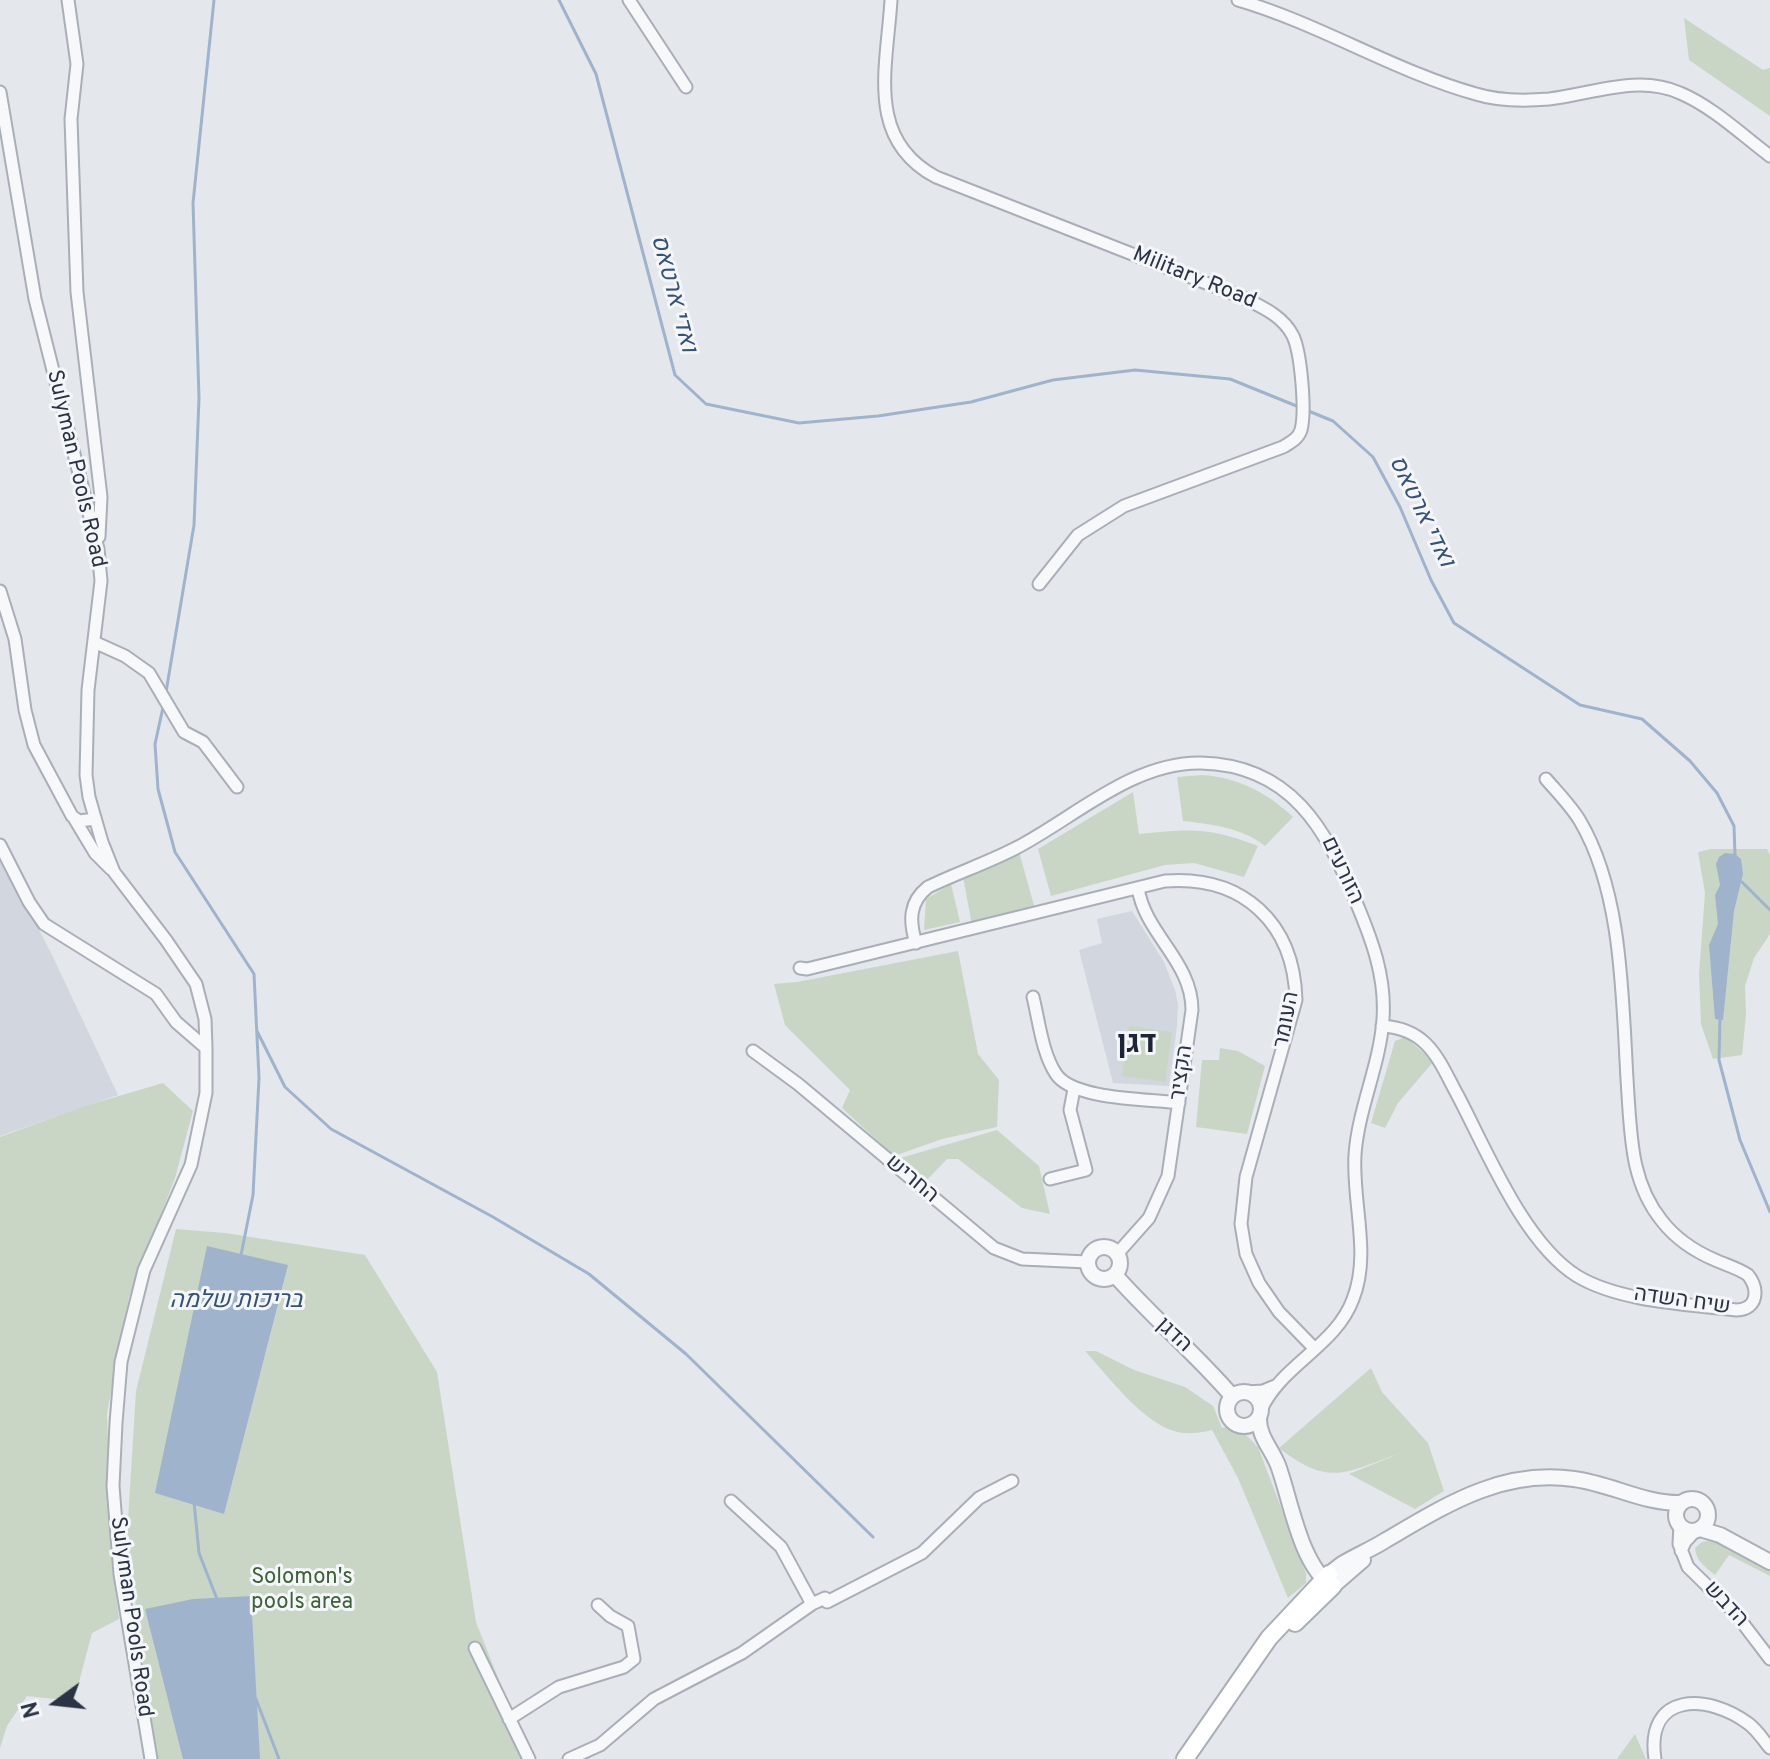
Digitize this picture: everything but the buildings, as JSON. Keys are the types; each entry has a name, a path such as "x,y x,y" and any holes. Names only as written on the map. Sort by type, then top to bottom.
{"main road":[{"path":"1185,1759 1279,1626 1328,1580"}],"street":[{"path":"68,0 77,64 71,119 77,292 101,497 98,549"},
{"path":"629,0 686,87"},
{"name":"Military Road","path":"891,0 886,114 896,142 905,156 919,168 1244,298 1268,309 1294,337 1302,377 1301,429 1296,439 1283,447 1124,506 1078,535 1039,584"},
{"path":"1238,0 1281,14 1478,95 1532,100 1640,84 1659,86 1701,104 1770,156"},
{"name":"Sulyman Pools Road","path":"0,92 35,299 98,549 101,581 88,690 86,775 95,819 114,872 196,984 205,1019 206,1093 191,1165 144,1270 121,1362 116,1423 113,1486 120,1574 151,1759"},
{"path":"0,591 15,639 25,710 34,745 95,853 114,872"},
{"path":"94,642 125,656 149,673 184,732 203,742 237,787"},
{"name":"הזורעים","path":"916,943 912,910 917,898 928,887 1007,853 1148,773 1174,766 1199,763 1224,765 1270,781 1309,812 1325,833 1338,856 1374,946 1383,992 1382,1026 1355,1154 1359,1280 1347,1313 1279,1384 1260,1413"},
{"name":"שיח השדה","path":"1382,1026 1409,1032 1434,1053 1525,1221 1543,1247 1565,1268 1590,1283 1619,1293 1737,1310 1746,1309 1752,1304 1756,1290 1748,1275 1702,1254 1674,1235 1654,1212 1641,1186 1631,1144 1619,961 1611,909 1586,831 1546,779"},
{"path":"72,816 79,821 95,819"},
{"path":"0,845 44,924 156,994 176,1022 206,1048"},
{"name":"העומר","path":"800,968 807,969 1165,881 1190,879 1213,883 1253,903 1269,919 1291,958 1296,1000 1246,1177 1241,1224 1246,1254 1259,1283 1279,1312 1315,1349"},
{"name":"הקציר","path":"1117,1254 1142,1228 1160,1197 1171,1165 1192,1010 1185,975 1145,911 1138,888"},
{"path":"1033,997 1052,1067 1061,1081 1074,1089 1179,1103"},
{"name":"החריש","path":"753,1051 798,1084 994,1248 1022,1259 1087,1262"},
{"path":"1050,1179 1086,1170 1070,1108 1074,1089"},
{"path":"1099,1247 1109,1248 1117,1254 1120,1264 1115,1275 1105,1279 1095,1277 1089,1270 1087,1262 1091,1253 1099,1247"},
{"name":"הדגן","path":"1115,1275 1151,1316 1232,1396"},
{"path":"1265,1440 1231,1420 1227,1413 1228,1402 1232,1396 1263,1391 1279,1384"},
{"path":"1247,1392 1258,1399 1259,1429 1279,1466 1303,1540 1328,1580 1384,1541 1462,1496 1519,1479 1541,1477 1578,1479 1653,1502 1697,1500 1704,1504 1708,1514 1770,1561"},
{"path":"1240,1425 1251,1424 1260,1413"},
{"path":"569,1759 600,1745 654,1699 742,1653 812,1604 825,1598 827,1602 922,1553 979,1498 1012,1481"},
{"path":"731,1501 781,1547 812,1604"},
{"path":"1653,1502 1687,1530 1720,1535 1770,1561"},
{"path":"1681,1552 1677,1511 1682,1503"},
{"path":"1681,1552 1685,1542 1706,1523 1708,1514"},
{"name":"הדבש","path":"1681,1552 1688,1567 1735,1613 1770,1659"},
{"path":"509,1719 559,1687 624,1667 634,1659 628,1626 598,1605"},
{"path":"475,1648 529,1759"},
{"path":"1655,1759 1657,1723 1669,1710 1687,1704 1709,1705 1734,1715 1757,1731 1770,1748"}],"shaded area":[{"path":"0,854 118,1095 0,1136"},
{"path":"1132,911 1164,962 1178,1004 1169,1086 1113,1083 1079,950 1102,943 1097,919"}],"green space":[{"path":"1684,18 1763,70 1770,68 1770,116 1689,60"},
{"path":"1202,775 1227,779 1251,788 1293,817 1265,846 1237,831 1183,821 1177,777"},
{"path":"1133,792 1139,834 1199,831 1226,835 1258,846 1244,877 1194,863 1165,865 1051,896 1038,849"},
{"path":"1711,849 1767,849 1770,855 1770,934 1754,958 1745,986 1742,1055 1713,1059 1701,1024 1699,974 1705,893 1698,852"},
{"path":"1019,852 1035,909 972,925 963,877"},
{"path":"951,884 960,922 924,930 926,899"},
{"path":"958,951 978,1054 999,1080 997,1127 942,1139 894,1156 842,1108 850,1090 785,1025 774,984"},
{"path":"1129,1026 1172,1032 1165,1082 1122,1076"},
{"path":"1405,1037 1434,1061 1398,1103 1385,1128 1371,1123 1395,1041"},
{"path":"1220,1048 1238,1051 1265,1066 1247,1134 1196,1127 1202,1060 1219,1060"},
{"path":"163,1083 193,1111 175,1178 129,1297 107,1413 112,1564 119,1619 92,1633 74,1701 27,1696 7,1726 0,1748 0,1137 85,1106"},
{"path":"997,1130 1039,1166 1050,1214 1022,1208 958,1159 947,1159 927,1180 897,1159"},
{"name":"Solomon's pools area","path":"176,1229 225,1233 365,1255 437,1372 476,1622 530,1759 155,1759 127,1536 136,1391"},
{"path":"1085,1351 1096,1351 1134,1370 1185,1387 1213,1406 1222,1428 1232,1426 1258,1447 1306,1573 1306,1583 1288,1598 1238,1478 1212,1430 1183,1433 1162,1426 1126,1397"},
{"path":"1371,1368 1382,1392 1428,1443 1444,1491 1415,1509 1349,1474 1401,1453 1338,1473 1312,1468 1279,1448"},
{"path":"1712,1540 1770,1571 1770,1576 1729,1555 1715,1575 1699,1560 1695,1548 1702,1542"},
{"path":"1635,1734 1646,1759 1617,1759"}],"water":[{"path":"1725,853 1735,854 1741,859 1743,874 1734,911 1723,1020 1715,1019 1709,945 1718,924 1715,895 1720,885 1716,864"},
{"name":"בריכות שלמה","path":"207,1246 288,1265 224,1514 155,1493"},
{"path":"251,1596 260,1759 183,1759 145,1609 193,1599"}],"waterway":[{"path":"166,692 194,525 199,398 193,203 214,0"},
{"name":"ואדי ארטאס","path":"559,0 596,74 675,375 706,404 799,423 878,416 971,402 1053,380 1135,370 1230,379 1299,407"},
{"name":"ואדי ארטאס","path":"1306,410 1333,421 1373,457 1454,623 1580,705 1642,719 1690,761 1717,793 1734,826 1735,855"},
{"path":"164,703 155,744 158,789 175,852 254,974 259,1078 253,1195 241,1255"},
{"path":"1742,882 1770,910"},
{"name":"ואדי ארטאס","path":"1720,1017 1719,1060 1740,1140 1770,1212"},
{"path":"257,1031 285,1087 331,1129 493,1217 589,1274 686,1354 873,1537"},
{"path":"194,1502 199,1553 217,1599"},
{"path":"256,1699 279,1759"}],"district":[{"name":"דגן","path":"1137,1046"}]}
